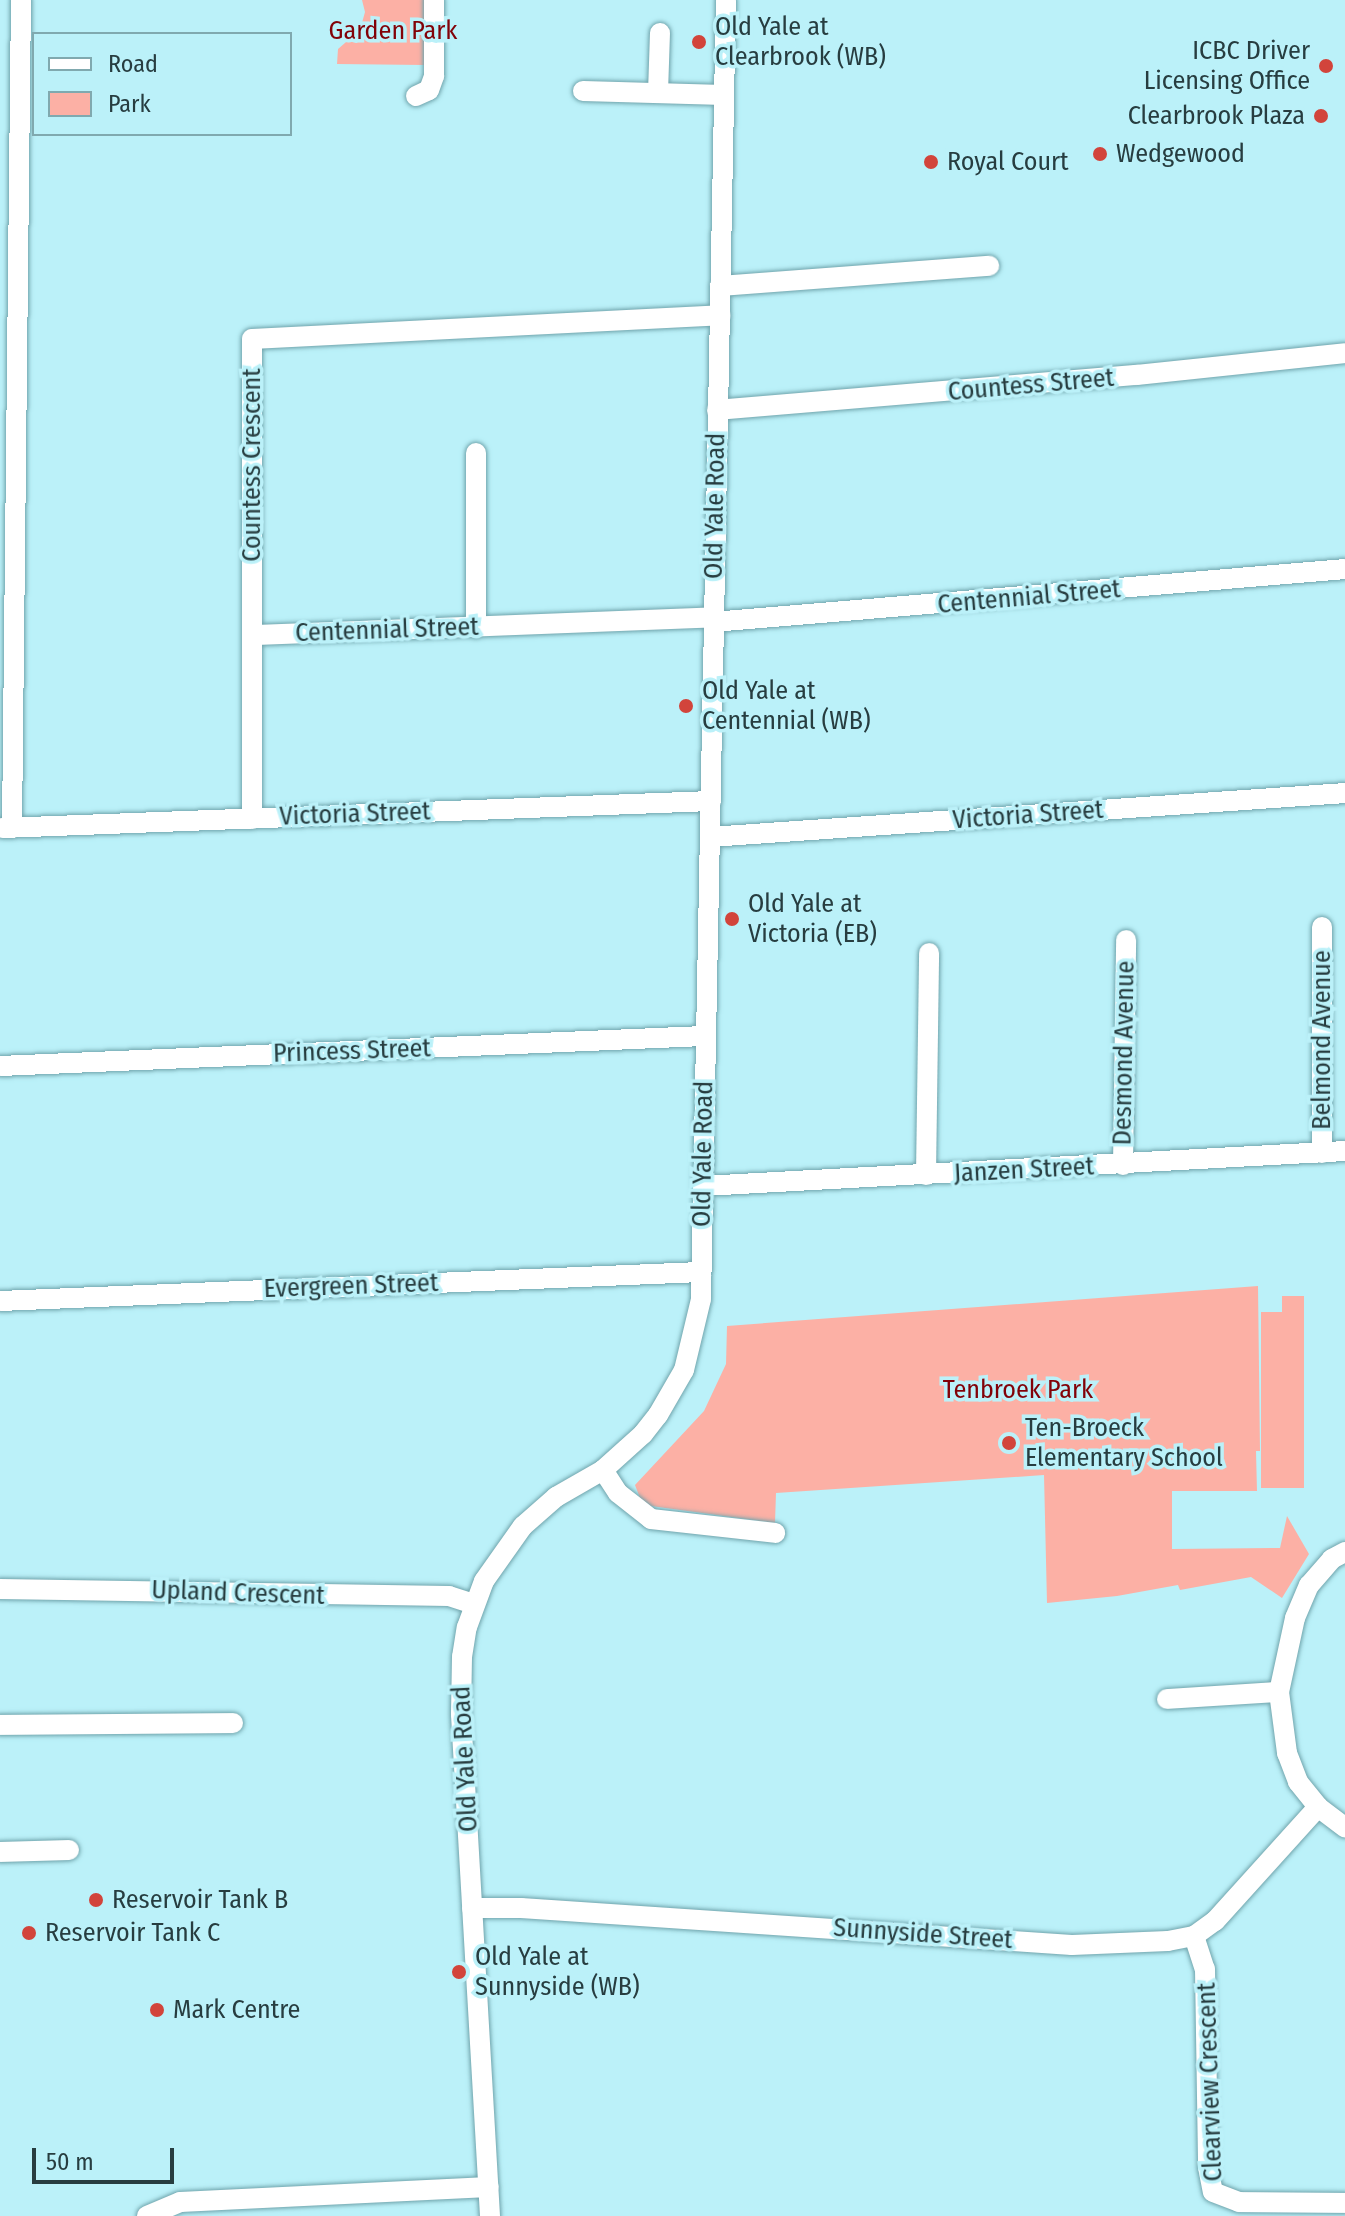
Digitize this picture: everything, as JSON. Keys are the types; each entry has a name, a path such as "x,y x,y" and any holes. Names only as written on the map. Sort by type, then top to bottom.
{"street":[{"path":"6,828 7,583 21,0"},
{"path":"416,96 429,90 434,76 434,0"},
{"name":"Old Yale Road","path":"490,2216 478,2057 460,1685 462,1657 474,1604 484,1581 523,1526 556,1497 603,1470 643,1434 673,1394 692,1344 701,1272 726,0"},
{"path":"658,93 660,33"},
{"path":"583,91 724,95"},
{"path":"720,286 989,266"},
{"name":"Countess Crescent","path":"252,819 252,339 720,315"},
{"name":"Countess Street","path":"717,410 1137,375 1345,353"},
{"path":"476,453 476,628"},
{"name":"Centennial Street","path":"253,635 713,620 1345,569"},
{"name":"Victoria Street","path":"710,837 1345,793"},
{"name":"Victoria Street","path":"6,828 710,801"},
{"name":"Belmond Avenue","path":"1322,927 1322,1153"},
{"name":"Desmond Avenue","path":"1123,1165 1126,940"},
{"path":"926,1175 929,953"},
{"name":"Princess Street","path":"0,1066 704,1036"},
{"name":"Janzen Street","path":"703,1186 1345,1151"},
{"name":"Evergreen Street","path":"0,1301 701,1272"},
{"path":"603,1470 618,1493 651,1519 775,1533"},
{"path":"1345,1552 1332,1559 1309,1585 1295,1618 1279,1692 1287,1753 1298,1782 1318,1807 1345,1827"},
{"name":"Upland Crescent","path":"0,1589 449,1596 474,1604"},
{"path":"1167,1699 1279,1692"},
{"path":"0,1725 233,1723"},
{"path":"1194,1936 1236,1902 1318,1807"},
{"path":"0,1852 69,1850"},
{"name":"Sunnyside Street","path":"472,1908 569,1910 1101,1946 1194,1936"},
{"name":"Clearview Crescent","path":"1194,1936 1205,1969 1208,2167 1213,2192 1239,2202 1345,2203"},
{"path":"147,2216 180,2202 489,2187"}],"green space":[{"name":"Garden Park","path":"362,0 424,0 425,65 337,64 338,49 360,30 365,12"},
{"name":"Tenbroek Park","path":"1258,1286 1260,1451 1256,1451 1257,1491 1172,1491 1172,1549 1280,1548 1287,1516 1309,1554 1282,1598 1251,1577 1180,1590 1178,1585 1117,1596 1047,1603 1044,1475 776,1493 775,1523 651,1506 640,1498 635,1485 704,1411 726,1364 727,1326"},
{"path":"1282,1296 1304,1296 1304,1488 1261,1488 1261,1312 1282,1312"}],"place":[{"name":"Old Yale at Clearbrook (WB)","path":"699,42"},
{"name":"ICBC Driver Licensing Office","path":"1326,66"},
{"name":"Clearbrook Plaza","path":"1321,116"},
{"name":"Wedgewood","path":"1100,154"},
{"name":"Royal Court","path":"931,162"},
{"name":"Old Yale at Centennial (WB)","path":"686,706"},
{"name":"Old Yale at Victoria (EB)","path":"732,919"},
{"name":"Ten-Broeck Elementary School","path":"1009,1443"},
{"name":"Reservoir Tank B","path":"96,1900"},
{"name":"Reservoir Tank C","path":"29,1933"},
{"name":"Old Yale at Sunnyside (WB)","path":"459,1972"},
{"name":"Mark Centre","path":"157,2010"}]}
